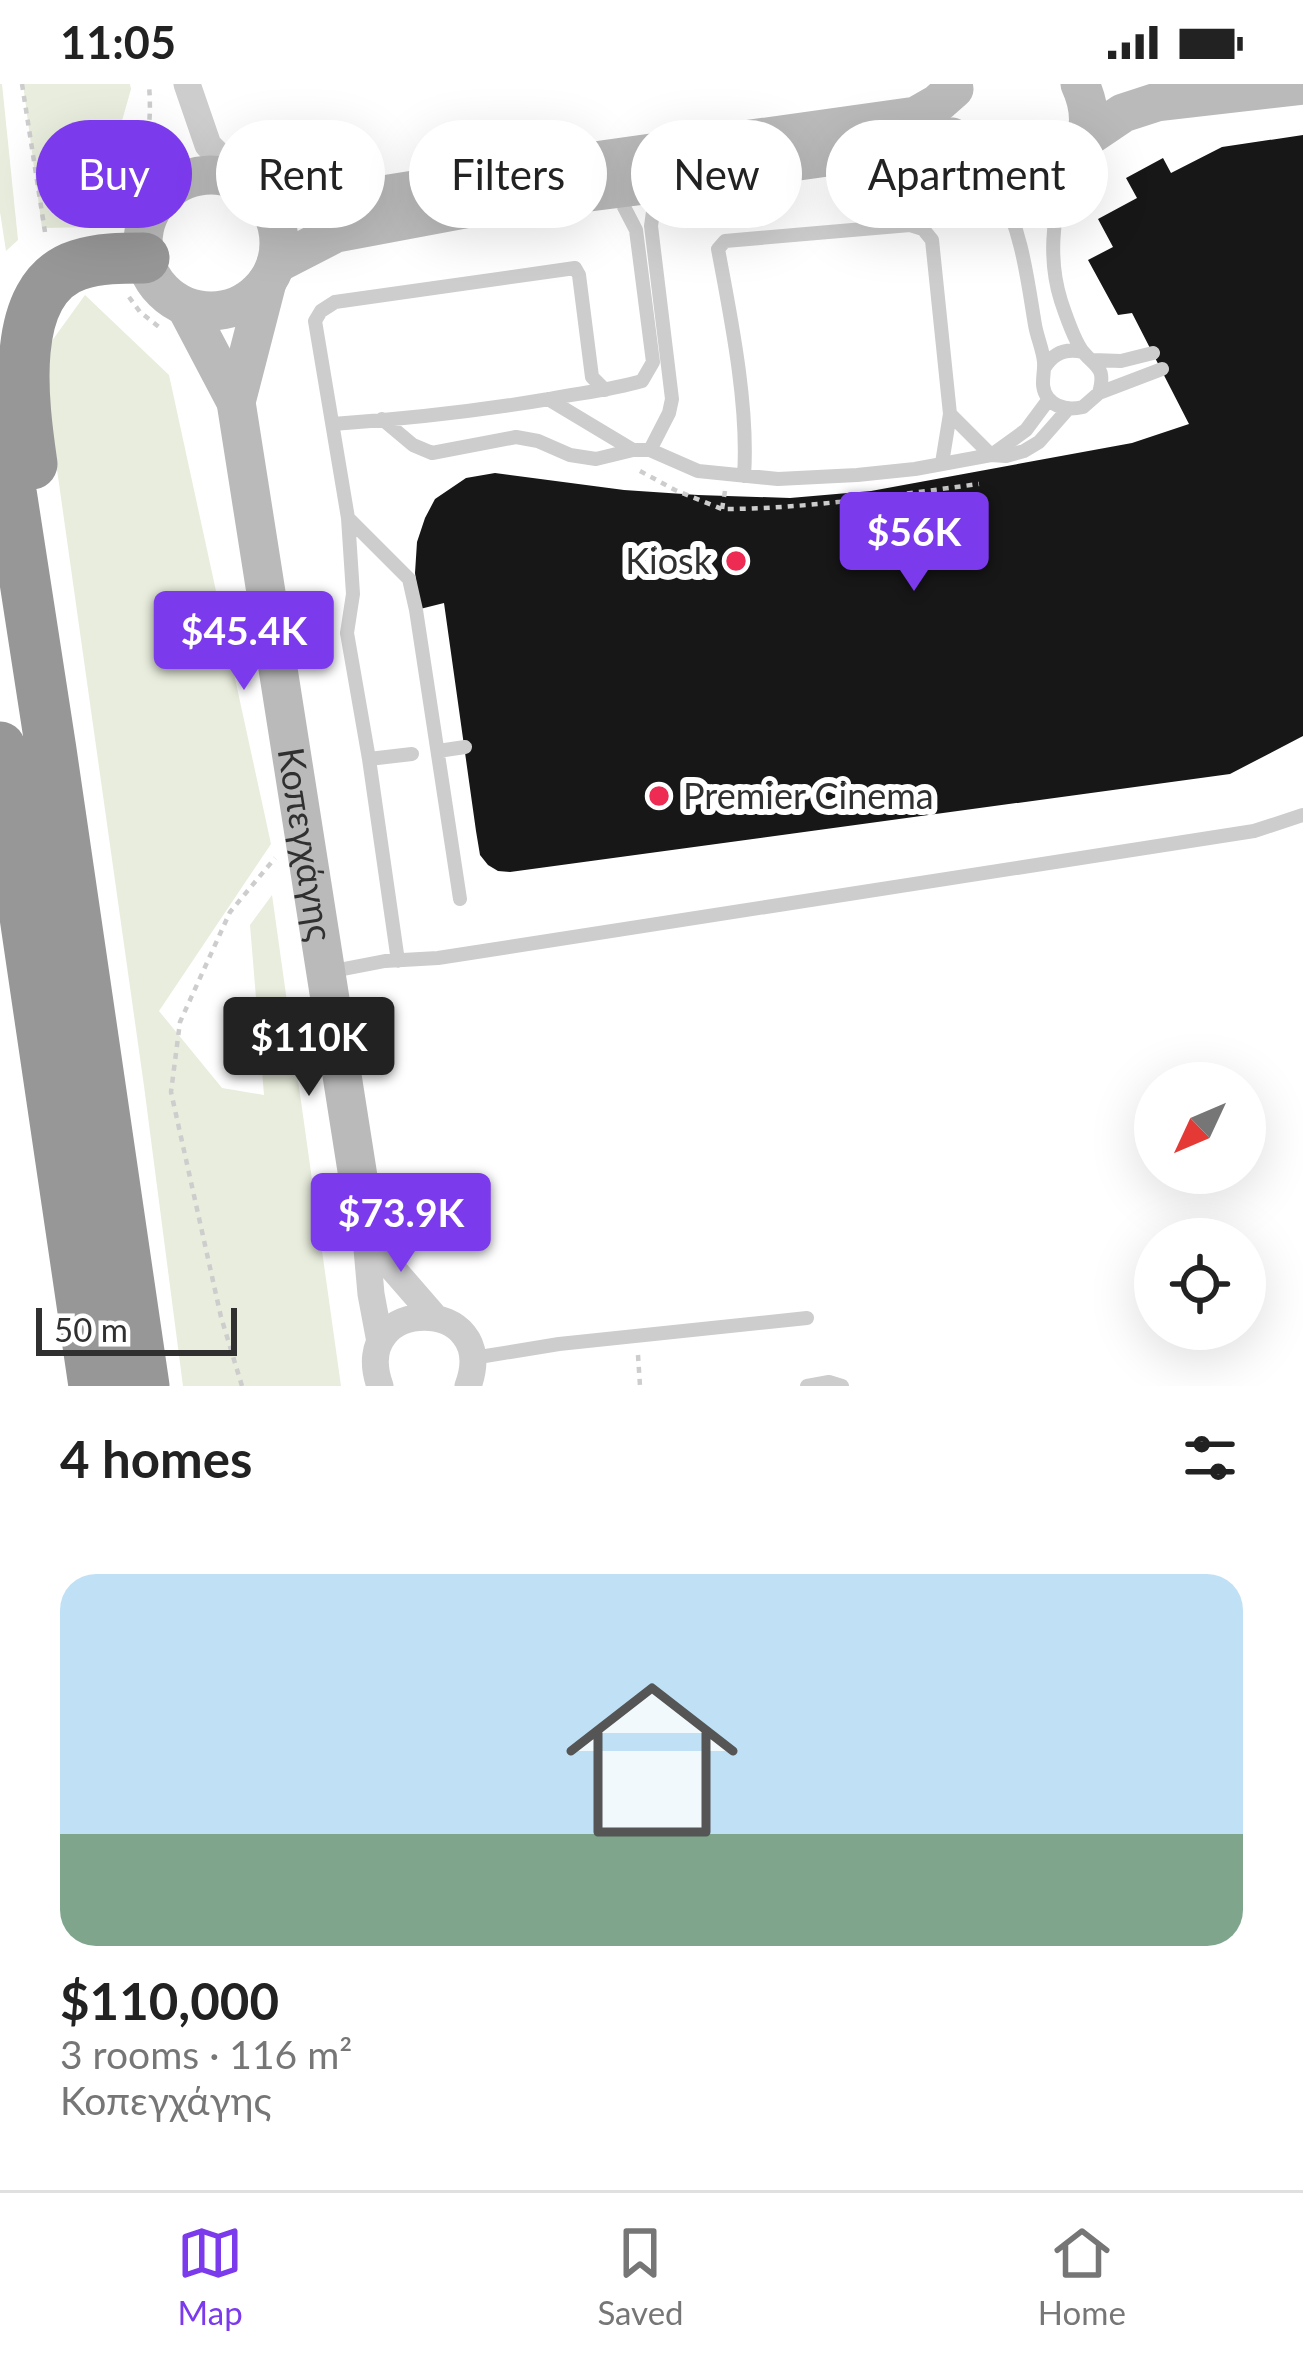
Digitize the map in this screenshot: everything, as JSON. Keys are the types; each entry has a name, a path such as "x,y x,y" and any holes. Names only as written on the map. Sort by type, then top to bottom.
{"highway":[{"path":"51,749 57,657 28,437 23,352 32,313 46,288 73,266 127,258"},
{"path":"0,420 144,1386"},
{"path":"0,747 94,1386"}],"street":[{"path":"187,84 208,145 216,153"},
{"path":"1081,84 1087,120"},
{"path":"1108,126 1124,113 1157,102 1303,85"},
{"path":"385,194 916,116 956,86"},
{"path":"949,120 956,86"},
{"path":"216,175 189,177 157,200 142,238 127,258 186,307 231,308 252,298 272,273 336,233 409,219"},
{"path":"272,273 279,248 276,228"},
{"name":"Κοπεγχάγης","path":"236,401 272,273"},
{"name":"Κοπεγχάγης","path":"186,307 236,401 364,1215 380,1342 375,1363 380,1386"},
{"name":"Κοπεγχάγης","path":"364,1215 387,1262 434,1316 456,1327 470,1346 471,1372"},
{"path":"380,1342 403,1320 434,1316"}],"lane":[{"path":"333,424 426,417 642,381 653,362 636,230 622,203 607,194"},
{"path":"744,476 746,444 718,249 725,242 910,224 932,239 950,414 942,463"},
{"path":"650,450 672,399 651,228"},
{"path":"1017,228 1045,367 1042,386 1049,399 1068,409 1083,407 1099,393 1162,369"},
{"path":"1055,228 1052,248 1059,295 1101,374 1099,393"},
{"path":"398,961 347,633 352,594 348,518 315,322 335,302 575,268 592,377 605,390"},
{"path":"1045,367 1064,350 1120,361 1153,353"},
{"path":"548,399 633,450"},
{"path":"991,455 1026,430 1049,399"},
{"path":"382,419 413,445 432,453 516,437 596,459 650,450 698,471 778,479 857,475 1006,456 1039,442 1068,409"},
{"path":"950,414 991,455"},
{"path":"348,518 409,579 460,899"},
{"path":"438,751 465,747"},
{"path":"369,759 412,754"},
{"path":"328,972 927,884 1254,831 1303,815"},
{"path":"471,1372 559,1344 806,1318"},
{"path":"807,1386 829,1382 842,1386"}],"path":[{"path":"22,84 45,232"},
{"path":"127,258 108,232 148,132 149,84"},
{"path":"638,470 722,509"},
{"path":"242,1386 221,1317 171,1092 180,1022 230,912 302,822"},
{"path":"637,1337 640,1386"}],"green space":[{"path":"0,84 18,240 6,251 0,212"},
{"path":"23,84 130,84 122,120 36,120 36,183"},
{"path":"85,295 169,375 271,844 159,1011 222,1088 264,1095 250,925 272,895 341,1386 183,1386 41,356"}],"building":[{"path":"1303,135 1303,736 1230,774 510,872 488,865 480,855 444,603 420,609 417,542 435,499 466,478 495,473 698,495 790,498 871,491 1132,443 1189,424 1132,313 1118,315 1088,260 1113,247 1103,228 1108,228 1108,214 1137,198 1126,178 1163,158 1171,173 1222,147"}],"place":[{"name":"Kiosk","path":"736,561"},
{"name":"Premier Cinema","path":"659,796"}]}
